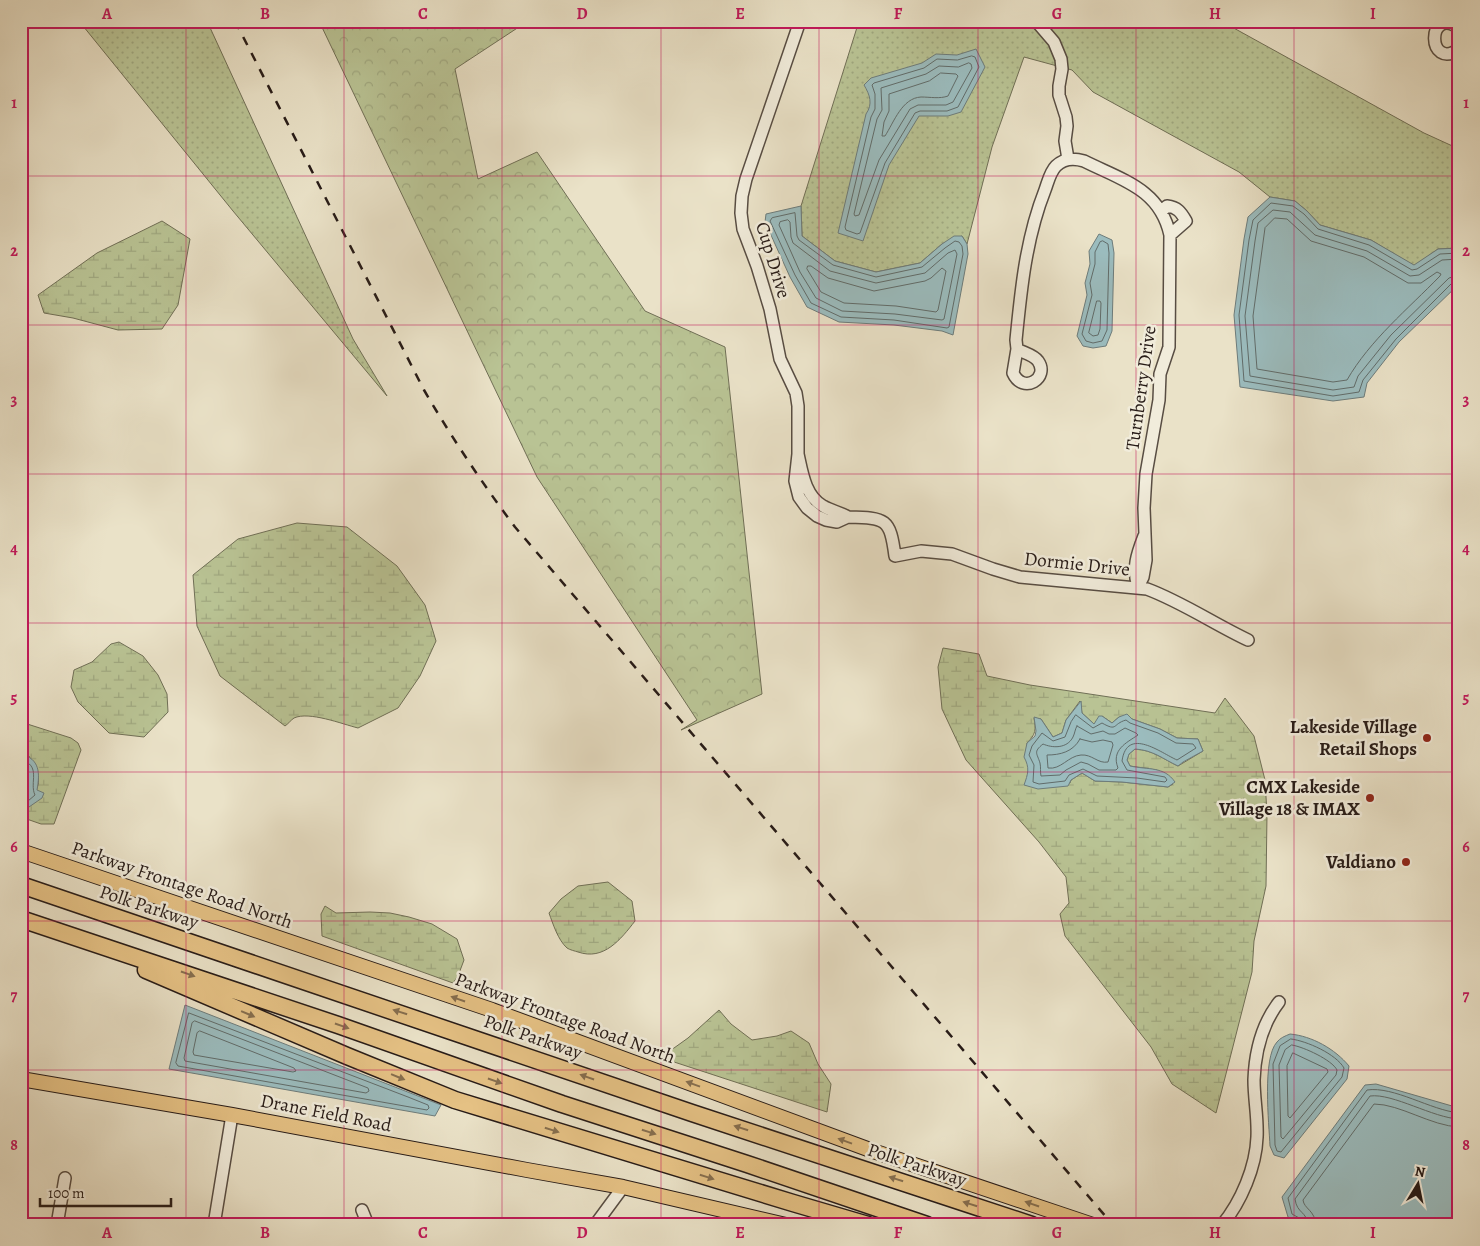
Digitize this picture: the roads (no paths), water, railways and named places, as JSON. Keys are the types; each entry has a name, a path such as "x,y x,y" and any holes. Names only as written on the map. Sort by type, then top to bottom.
{"highway":[{"name":"Polk Parkway","path":"21,884 683,1109 1032,1225"},
{"path":"21,919 332,1023 562,1104 927,1225"},
{"path":"42,926 455,1100 868,1225"}],"main road":[{"name":"Parkway Frontage Road North","path":"21,851 492,1010 824,1133 1094,1225"},
{"name":"Drane Field Road","path":"21,1079 232,1115 623,1187 786,1225"}],"street":[{"name":"Cup Drive","path":"800,21 746,179 742,196 741,213 743,229 770,309 780,359 796,393 798,406 798,454 804,481 812,498 817,516 837,522 848,517 882,520 888,526 892,535 895,556"},
{"path":"1017,349 1016,340 1023,275 1033,225 1051,173 1056,166 1068,159 1065,141 1066,117 1059,95 1061,58 1054,42 1036,21"},
{"path":"1457,25 1445,24 1440,26 1434,34 1434,43 1436,48 1444,53 1454,52 1459,49"},
{"name":"Turnberry Drive","path":"1068,159 1084,161 1142,190 1153,199 1162,211 1168,224 1170,235 1169,347 1160,374 1159,400 1146,474 1144,508 1146,560 1143,577 1138,587"},
{"path":"1162,211 1167,206 1174,207 1182,214 1186,221 1170,235"},
{"name":"Dormie Drive","path":"895,556 921,552 952,554 993,569 1020,576 1138,587 1162,594 1222,628 1248,640"},
{"path":"1222,1225 1236,1203 1255,1157 1257,1138 1254,1080 1256,1060 1265,1022 1279,1002"},
{"path":"214,1225 232,1115"},
{"path":"57,1225 65,1178"},
{"path":"595,1225 623,1187"},
{"path":"362,1210 368,1225"}],"water":[{"path":"976,49 985,67 961,112 948,116 919,116 889,165 863,241 838,233 870,103 864,85 871,78 922,63 936,54 957,55"},
{"path":"1270,197 1295,201 1320,225 1371,240 1414,265 1438,249 1459,248 1459,284 1399,342 1367,383 1364,397 1333,401 1240,387 1234,315 1244,239 1248,217"},
{"path":"801,206 802,236 835,261 876,272 920,263 954,236 962,236 967,244 968,254 953,335 942,331 894,325 839,322 807,307 790,277 765,222 766,214"},
{"path":"1099,234 1112,240 1114,253 1112,331 1106,346 1093,348 1083,346 1077,336 1087,295 1085,283 1090,264 1089,251"},
{"path":"1081,701 1082,713 1094,724 1099,716 1112,723 1119,717 1127,714 1132,719 1160,729 1177,738 1198,739 1203,751 1178,766 1147,751 1135,749 1129,754 1127,760 1130,766 1161,771 1171,777 1175,782 1168,787 1095,781 1082,773 1071,780 1068,786 1038,789 1024,785 1028,771 1024,757 1027,743 1035,736 1034,717 1041,719 1053,737 1062,733 1066,720"},
{"path":"21,754 32,759 35,763 38,772 37,790 44,793 42,798 29,807 21,805"},
{"path":"185,1005 441,1105 435,1116 169,1069"},
{"path":"1290,1034 1307,1037 1322,1044 1337,1054 1349,1066 1347,1079 1284,1158 1274,1155 1270,1146 1268,1076 1272,1050 1278,1041"},
{"path":"1376,1084 1459,1108 1459,1225 1301,1225 1288,1217 1282,1197 1365,1085"}],"railway":[{"path":"235,21 424,390 456,443 515,527 1113,1225"}],"place":[{"name":"Lakeside Village Retail Shops","path":"1427,738"},
{"name":"CMX Lakeside Village 18 & IMAX","path":"1370,798"},
{"name":"Valdiano","path":"1406,862"}]}
